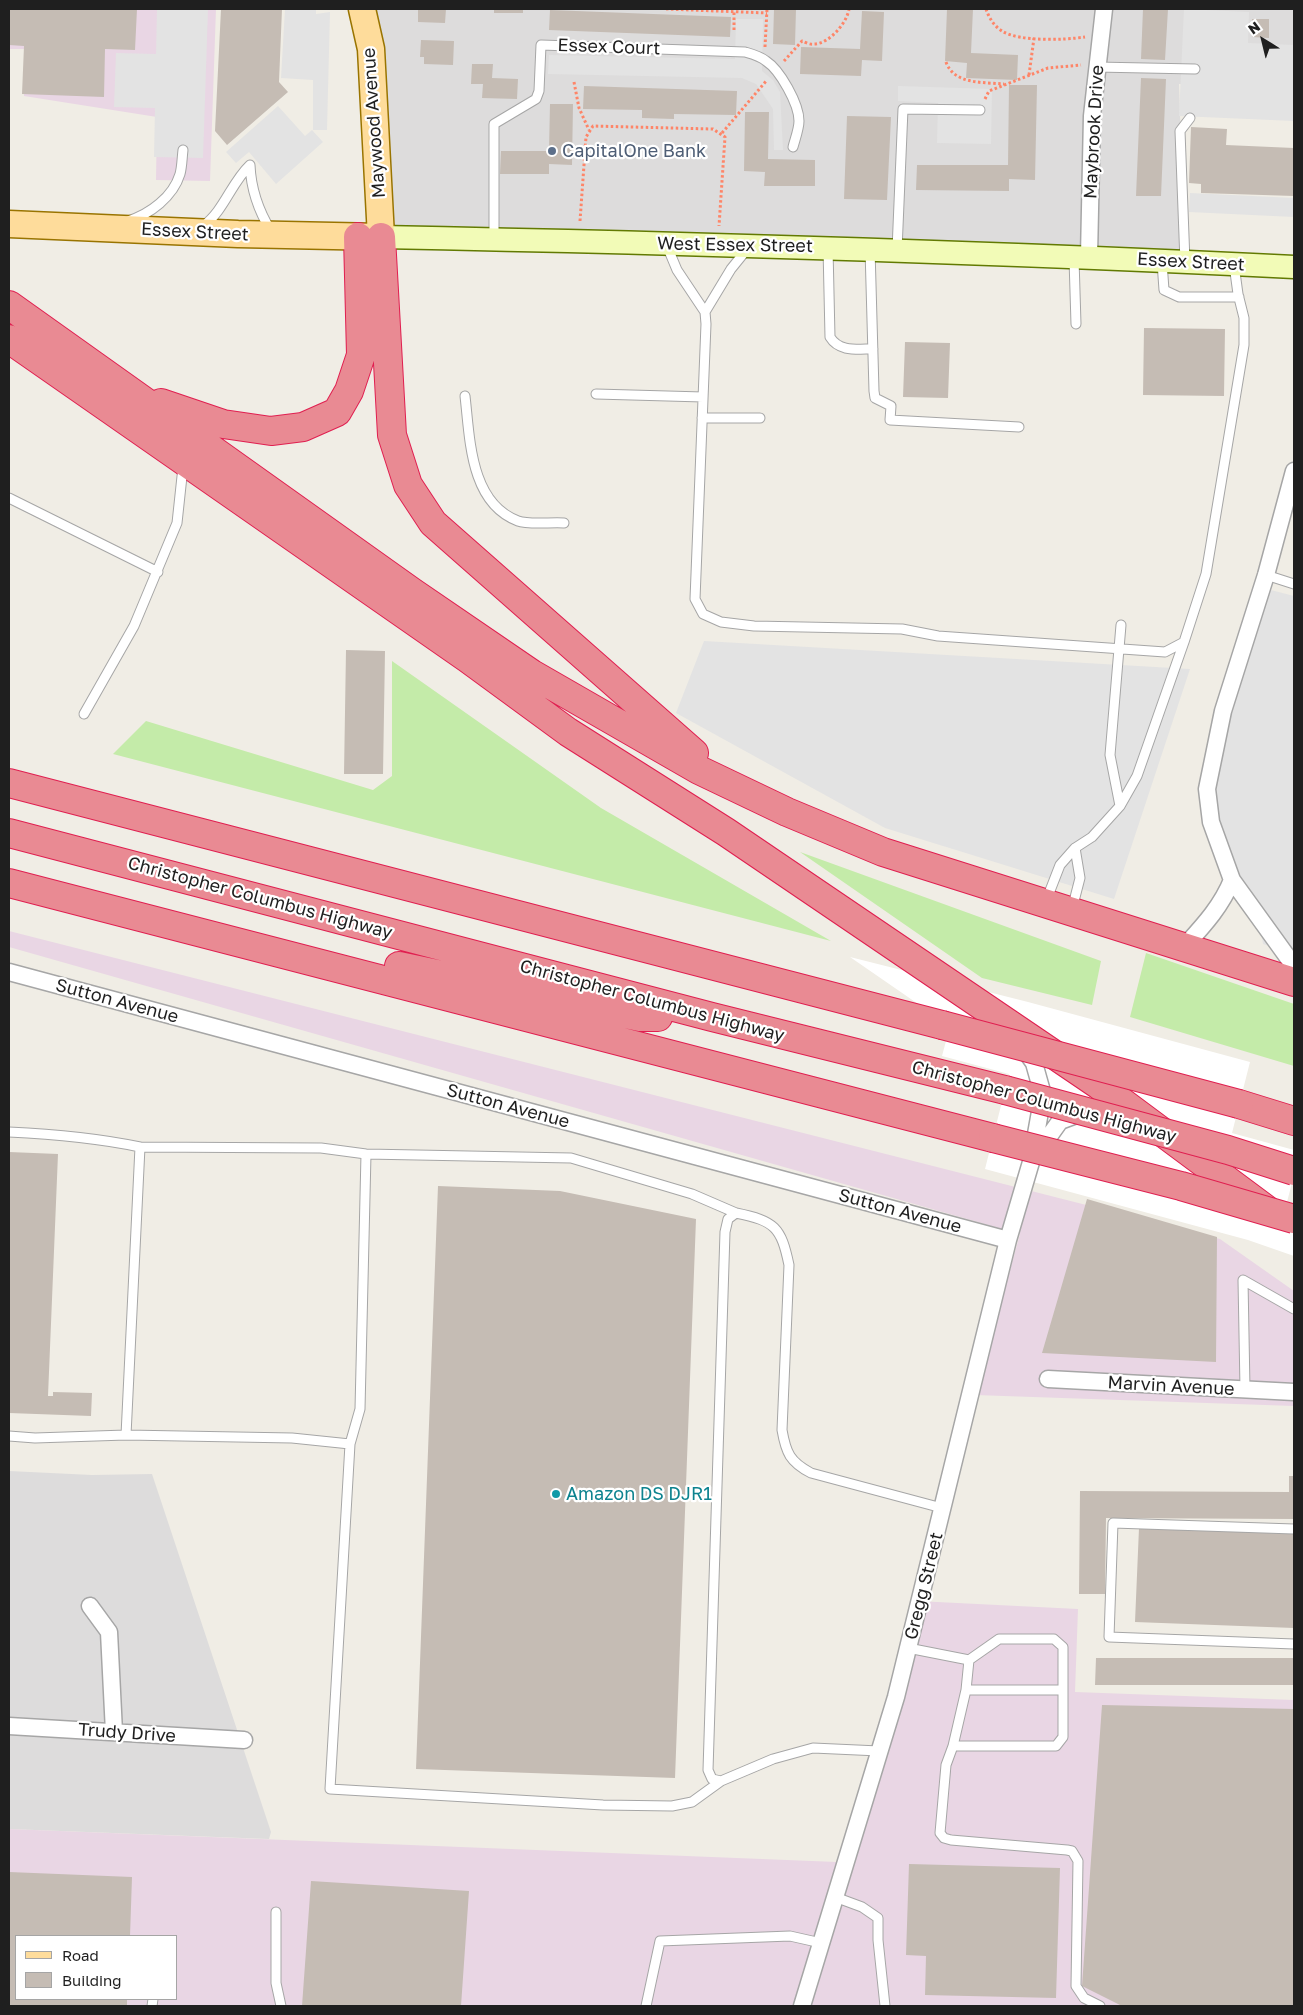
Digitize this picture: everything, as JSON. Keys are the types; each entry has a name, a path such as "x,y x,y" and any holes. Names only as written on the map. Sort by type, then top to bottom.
{"highway":[{"path":"130,391 223,424 271,431 303,427 337,412 349,391 361,354 370,237"},
{"path":"370,237 392,435 408,485 433,523 731,785"},
{"path":"9,306 412,592 532,674 699,770 787,812 883,852 1294,982"},
{"path":"18,349 184,461 467,658 568,732 726,832 1127,1106 1294,1230"},
{"path":"9,783 942,1025 1240,1104 1294,1121"},
{"name":"Christopher Columbus Highway","path":"9,833 712,1017 1005,1090 1228,1150 1294,1171"},
{"path":"9,883 228,938 1180,1186 1294,1219"},
{"path":"228,938 356,957 640,1017 712,1017"}],"main road":[{"name":"Maywood Avenue","path":"362,9 371,49 370,237"},
{"name":"Essex Street","path":"9,224 370,237"},
{"name":"West Essex Street","path":"370,237 1081,256"},
{"name":"Essex Street","path":"1081,256 1294,267"}],"street":[{"name":"Maybrook Drive","path":"1081,256 1096,64 1104,9"},
{"path":"1294,471 1266,574 1223,711 1207,789 1210,822 1232,880 1294,966"},
{"path":"1184,946 1210,920 1226,896 1232,880"},
{"name":"Sutton Avenue","path":"9,972 1008,1240"},
{"name":"Gregg Street","path":"802,2006 896,1697 1008,1240 1031,1162 1043,1095 1034,1064 1004,1022"},
{"name":"Gregg Street","path":"1031,1162 1060,1120 1093,1108 1127,1106"},
{"name":"Marvin Avenue","path":"1048,1379 1294,1392"},
{"path":"90,1606 109,1632 114,1732"},
{"name":"Trudy Drive","path":"9,1726 244,1740"}],"lane":[{"name":"Essex Court","path":"494,239 494,124 536,99 539,91 541,45 745,52 765,60 776,70 787,87 799,120 793,147"},
{"path":"1096,64 1195,68"},
{"path":"897,250 903,109 980,110"},
{"path":"1185,262 1180,131 1190,118"},
{"path":"110,228 132,220 155,208 172,191 180,174 183,150"},
{"path":"196,232 208,223 240,174 250,166 255,199 262,216 274,235"},
{"path":"666,244 677,270 705,312"},
{"path":"749,246 731,269 705,312 695,599 703,614 720,622 754,626 902,629 934,635 1165,652 1184,642"},
{"path":"828,248 830,337 834,344 842,348 873,349"},
{"path":"870,249 875,398 891,406 890,420 1019,427"},
{"path":"1076,324 1081,256"},
{"path":"1162,260 1164,290 1179,297 1239,297"},
{"path":"1045,903 1060,865 1075,848 1092,837 1120,806 1137,776 1206,574 1244,345 1244,318 1234,264"},
{"path":"596,394 703,397"},
{"path":"465,396 472,456 482,489 492,502 518,521 564,523"},
{"path":"702,418 760,418"},
{"path":"84,714 134,626 178,523 184,461"},
{"path":"9,498 158,572"},
{"path":"1266,574 1294,584"},
{"path":"1120,625 1110,755 1120,806"},
{"path":"1071,912 1080,878 1075,848"},
{"path":"9,1132 93,1138 140,1147 321,1148 366,1154 571,1158 692,1194 736,1213 770,1223 779,1234 785,1247 789,1266 782,1430 785,1448 789,1456 800,1467 811,1473 942,1508"},
{"path":"126,1435 140,1147"},
{"path":"366,1154 360,1409 350,1444 330,1789 603,1805 672,1806 692,1802 721,1781 773,1759 813,1748 879,1751"},
{"path":"721,1781 712,1779 708,1770 725,1232 728,1219 736,1213"},
{"path":"1245,1389 1243,1280 1294,1309"},
{"path":"9,1436 35,1438 126,1435 292,1438 350,1444"},
{"path":"1294,1529 1113,1523 1109,1637 1294,1644"},
{"path":"908,1648 969,1660 999,1639 1054,1639 1063,1646 1063,1736 1056,1746 953,1746"},
{"path":"969,1660 966,1690 953,1746 946,1765 940,1834 944,1838 951,1840 1066,1850 1076,1855 1078,1860 1076,1986 1084,1998 1100,2006"},
{"path":"966,1690 1063,1690"},
{"path":"835,1897 862,1907 878,1918 878,1940 885,2006"},
{"path":"276,1912 276,1982 281,2006"},
{"path":"646,2006 660,1941 790,1936 821,1943"}],"path":[{"path":"666,9 767,11 765,47"},
{"path":"722,133 802,41 814,44 824,40 845,23 849,9"},
{"path":"986,9 990,19 1004,32 1034,38 1072,39 1100,34"},
{"path":"734,11 734,30"},
{"path":"1029,75 1034,38"},
{"path":"946,62 951,71 965,80 1005,84"},
{"path":"980,110 989,91 1005,84 1048,68 1096,64"},
{"path":"574,82 579,108 589,130"},
{"path":"578,242 586,137 589,130 594,126 713,129 722,133 725,137 717,245"}],"shaded area":[{"path":"9,9 216,9 210,181 156,180 157,117 24,96 24,49 9,49"},
{"path":"157,9 208,9 203,158 154,157 155,108 114,107 116,53 156,54"},
{"path":"285,9 316,9 316,14 330,12 327,130 313,130 313,80 281,78"},
{"path":"366,9 1294,9 1294,102 1229,86 1179,84 1185,262 381,237"},
{"path":"1184,9 1249,12 1248,43 1294,45 1294,121 1179,116"},
{"path":"736,19 763,19 762,71 773,80 780,92 783,150 774,150 773,109 756,84 742,78 548,74 549,55 735,59"},
{"path":"898,86 992,89 991,144 937,143 938,103 898,101"},
{"path":"278,106 305,136 312,130 323,142 276,184 249,152 236,163 226,152"},
{"path":"1190,193 1294,198 1294,217 1189,212"},
{"path":"1267,589 1294,596 1294,954 1263,944 1260,926 1199,801"},
{"path":"704,641 1190,669 1114,899 885,828 676,713"},
{"path":"9,931 1220,1239 1294,1291 1294,1406 975,1395 1020,1234 9,947"},
{"path":"9,1471 92,1475 152,1474 271,1832 269,1839 9,1829"},
{"path":"917,1601 1078,1609 1075,1692 1294,1700 1294,2006 9,2006 9,1829 837,1862"}],"green space":[{"path":"392,661 601,808 831,941 113,754 146,721 373,790 392,776"},
{"path":"800,852 1101,961 1092,1005 982,978"},
{"path":"1146,953 1294,1004 1294,1066 1130,1017"}],"pier":[{"path":"850,957 1028,1002 1250,1062 1232,1133 1294,1150 1294,1175 1287,1202 1294,1207 1294,1256 1248,1240 985,1169 1009,1074 942,1056 950,1026"}],"building":[{"path":"9,9 137,9 135,50 105,49 104,97 22,94 24,46 9,45"},
{"path":"221,9 282,9 279,82 288,92 227,145 215,131"},
{"path":"418,9 446,9 445,23 418,22"},
{"path":"494,9 523,9 523,13 494,13"},
{"path":"774,9 796,9 795,45 773,44"},
{"path":"947,9 973,9 971,53 1018,55 1017,80 966,78 967,63 945,61"},
{"path":"1143,9 1168,9 1165,60 1141,59"},
{"path":"550,10 731,17 730,37 549,30"},
{"path":"862,11 884,12 882,61 862,60 861,76 800,74 801,47 860,49"},
{"path":"1252,19 1269,19 1269,38 1252,37"},
{"path":"421,40 454,41 453,65 424,64 424,57 420,57"},
{"path":"472,64 493,64 492,78 518,79 517,99 482,98 483,84 471,84"},
{"path":"1141,78 1166,79 1161,196 1136,196"},
{"path":"1009,85 1037,85 1035,180 1009,179 1009,191 916,190 917,165 1008,165"},
{"path":"584,86 737,91 736,115 674,114 674,119 642,118 642,110 583,109"},
{"path":"550,104 573,104 572,165 549,164 549,174 500,174 501,151 549,151"},
{"path":"745,112 769,112 768,159 815,160 815,186 764,186 765,172 744,171"},
{"path":"847,116 891,117 887,200 844,199"},
{"path":"1191,127 1227,129 1226,145 1294,148 1294,196 1201,193 1201,184 1189,183"},
{"path":"1144,328 1225,329 1224,396 1143,395"},
{"path":"905,342 950,343 948,398 903,397"},
{"path":"346,650 385,651 383,774 344,774"},
{"path":"9,1152 58,1154 48,1396 53,1396 53,1392 92,1393 91,1416 9,1413"},
{"name":"Amazon DS DJR1","path":"438,1186 560,1191 696,1219 675,1778 416,1769"},
{"path":"1087,1199 1217,1237 1216,1362 1042,1353"},
{"path":"1289,1476 1294,1476 1294,1519 1106,1518 1105,1594 1079,1594 1080,1491 1289,1492"},
{"path":"1139,1528 1294,1534 1294,1628 1135,1622"},
{"path":"1096,1658 1294,1658 1294,1685 1095,1685"},
{"path":"1102,1705 1294,1709 1294,2006 1122,2006 1082,1986"},
{"path":"909,1864 1060,1868 1056,1998 925,1995 926,1956 906,1955"},
{"path":"9,1872 132,1877 130,1935 15,1935 15,2000 127,2000 127,2006 9,2006"},
{"path":"311,1881 469,1891 461,2006 302,2006"}],"place":[{"name":"CapitalOne Bank","path":"552,151"},
{"name":"Amazon DS DJR1","path":"556,1494"}]}
